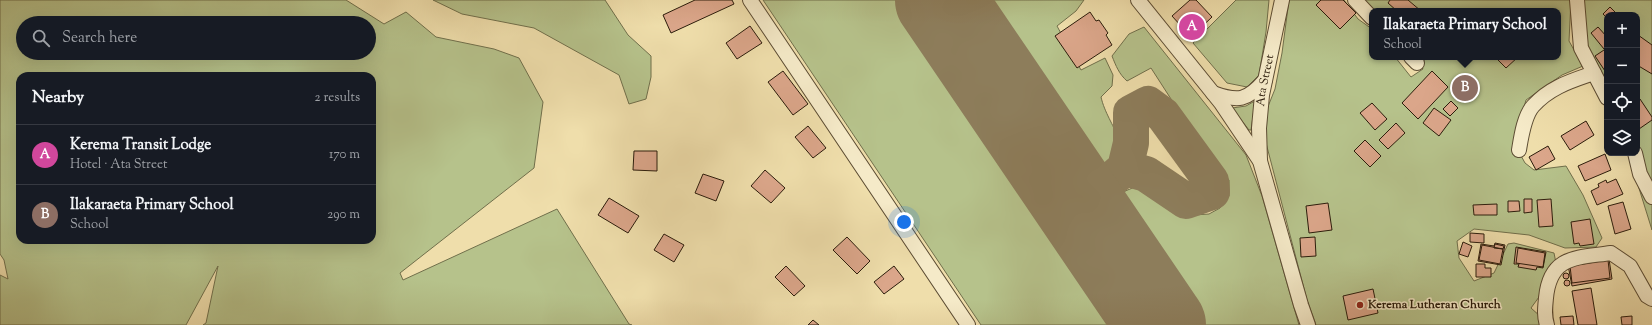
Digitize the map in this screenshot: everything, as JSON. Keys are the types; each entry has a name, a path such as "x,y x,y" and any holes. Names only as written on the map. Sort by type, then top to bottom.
{"street":[{"path":"750,0 968,325"},
{"path":"1138,0 1213,92 1260,161 1308,325"},
{"name":"Ata Street","path":"1260,161 1259,128 1262,95 1282,0"},
{"path":"1355,0 1369,15"},
{"path":"1577,0 1581,48 1604,92"},
{"path":"1519,150 1522,130 1532,107 1560,84 1594,73"},
{"path":"1213,92 1229,99 1240,98 1251,95 1266,79"},
{"path":"1636,156 1640,174 1652,197"},
{"path":"1547,325 1544,316 1547,288 1558,266 1573,258 1611,253 1630,266 1647,296 1652,299"}],"green space":[{"path":"0,0 346,0 371,16 16,16 16,60 376,60 376,19 384,24 406,12 436,37 494,49 519,58 543,102 534,168 400,273 403,280 557,209 629,324 632,325 203,325 206,323 218,266 186,325 0,325 0,275 8,279 4,260 0,254"},
{"path":"433,0 605,0 628,35 651,56 651,77 646,99 629,104 619,75 534,28 462,14"},
{"path":"763,0 920,0 1103,272 1143,325 981,325"},
{"path":"956,0 1084,0 1076,11 1057,26 1081,70 1105,58 1113,75 1112,86 1101,97 1118,137 1120,146 1118,155 1113,164 1099,176 1094,177 1085,176 1069,166"},
{"path":"1236,0 1269,0 1266,32 1259,75 1247,87 1227,83 1193,43"},
{"path":"1289,0 1344,0 1358,19 1369,27 1369,60 1397,60 1411,77 1423,69 1418,60 1561,60 1561,8 1370,8 1362,0 1571,0 1569,41 1583,66 1562,75 1526,100 1514,143 1525,163 1534,170 1566,166 1583,195 1602,238 1596,247 1565,248 1529,235 1474,229 1457,241 1459,258 1474,281 1494,273 1508,244 1514,243 1554,253 1556,263 1544,279 1539,297 1531,308 1541,317 1544,325 1316,325 1307,300 1266,143 1267,109 1275,89 1282,53"},
{"path":"1583,0 1652,0 1652,230 1629,156 1640,156 1640,12 1604,12 1604,81 1586,43"},
{"path":"1144,27 1246,155 1262,196 1299,325 1173,325 1117,238 1109,217 1113,201 1123,192 1137,186 1151,193 1179,213 1194,215 1209,214 1220,208 1229,196 1229,180 1209,158 1151,68 1127,81 1116,66 1112,56 1129,34"},
{"path":"1255,102 1251,130 1249,130 1232,108 1246,106"}],"building":[{"path":"695,0 732,0 734,4 671,33 663,15"},
{"path":"1190,0 1196,0 1212,17 1191,37 1172,16"},
{"path":"1321,0 1343,0 1356,13 1340,29 1316,5"},
{"path":"1390,0 1408,0 1417,8 1394,8 1388,3"},
{"path":"1610,7 1615,12 1605,12"},
{"path":"1090,12 1096,21 1099,20 1108,33 1106,35 1112,45 1077,68 1055,36"},
{"path":"750,26 762,43 737,59 726,43"},
{"path":"1598,27 1604,34 1604,49 1591,33"},
{"path":"1640,36 1652,45 1652,74 1640,67"},
{"path":"1604,50 1604,70 1595,56"},
{"path":"1498,60 1515,60 1506,68"},
{"path":"783,71 808,104 793,115 768,82"},
{"path":"1432,71 1448,87 1418,119 1402,103"},
{"path":"1640,99 1652,117 1652,120 1640,128"},
{"path":"1451,101 1458,108 1450,116 1443,109"},
{"path":"1372,103 1387,119 1375,130 1360,113"},
{"path":"1434,108 1451,120 1439,136 1423,123"},
{"path":"1586,121 1594,135 1570,150 1561,136"},
{"path":"1396,123 1405,133 1388,149 1379,140"},
{"path":"808,126 826,148 813,158 795,137"},
{"path":"1365,140 1381,156 1370,167 1354,151"},
{"path":"1548,146 1555,159 1536,170 1529,157"},
{"path":"634,151 657,151 657,171 633,170"},
{"path":"1604,154 1611,170 1585,181 1578,166"},
{"path":"765,170 785,188 771,203 751,186"},
{"path":"703,174 724,181 716,201 695,193"},
{"path":"1616,179 1623,194 1597,205 1591,191 1599,187 1598,184 1606,180 1607,183"},
{"path":"609,198 639,216 628,233 598,215"},
{"path":"1524,199 1532,199 1532,212 1524,213"},
{"path":"1551,199 1553,226 1539,227 1537,200"},
{"path":"1508,201 1519,201 1520,211 1508,212"},
{"path":"1623,202 1631,229 1615,234 1608,206"},
{"path":"1328,203 1332,230 1309,233 1306,206"},
{"path":"1497,204 1497,215 1474,215 1473,205"},
{"path":"1590,219 1594,244 1580,246 1579,243 1574,244 1571,222"},
{"path":"1470,233 1484,234 1484,243 1470,242"},
{"path":"664,234 684,245 674,262 654,250"},
{"path":"847,237 870,261 857,274 833,250"},
{"path":"1315,237 1316,256 1301,257 1300,238"},
{"path":"1463,242 1472,246 1468,257 1459,254"},
{"path":"1495,243 1505,245 1501,265 1478,261 1481,244 1494,246"},
{"path":"1495,244 1504,246 1503,249 1494,248"},
{"path":"1482,245 1503,249 1500,264 1479,260"},
{"path":"1516,247 1546,252 1543,268 1537,267 1536,270 1518,267 1519,264 1514,264"},
{"path":"1518,248 1545,253 1543,267 1516,263"},
{"path":"1609,259 1612,279 1572,286 1568,265"},
{"path":"1608,260 1610,278 1572,283 1570,266"},
{"path":"1476,264 1485,264 1485,268 1491,268 1491,277 1476,277"},
{"path":"786,266 805,286 794,296 775,277"},
{"path":"894,266 904,279 884,294 874,282"},
{"path":"1566,273 1569,276 1566,279 1563,276"},
{"path":"1567,280 1570,283 1567,286 1564,283"},
{"path":"1591,288 1597,325 1578,325 1572,291"},
{"name":"Kerema Lutheran Church","path":"1373,289 1378,313 1348,320 1343,296"},
{"path":"1573,316 1574,325 1561,325 1560,317"},
{"path":"1632,316 1632,325 1622,325 1621,317"},
{"path":"813,320 819,325 808,325"}],"taxiway":[{"path":"1080,207 1125,168 1131,143 1131,113 1148,104 1163,115 1211,181 1212,192 1186,201 1146,174 1125,168"}],"runway":[{"path":"940,0 1161,325"}],"place":[{"name":"Kerema Transit Lodge","path":"1192,27"},
{"name":"Ilakaraeta Primary School","path":"1465,88"},
{"name":"Kerema Lutheran Church","path":"1360,305"}]}
